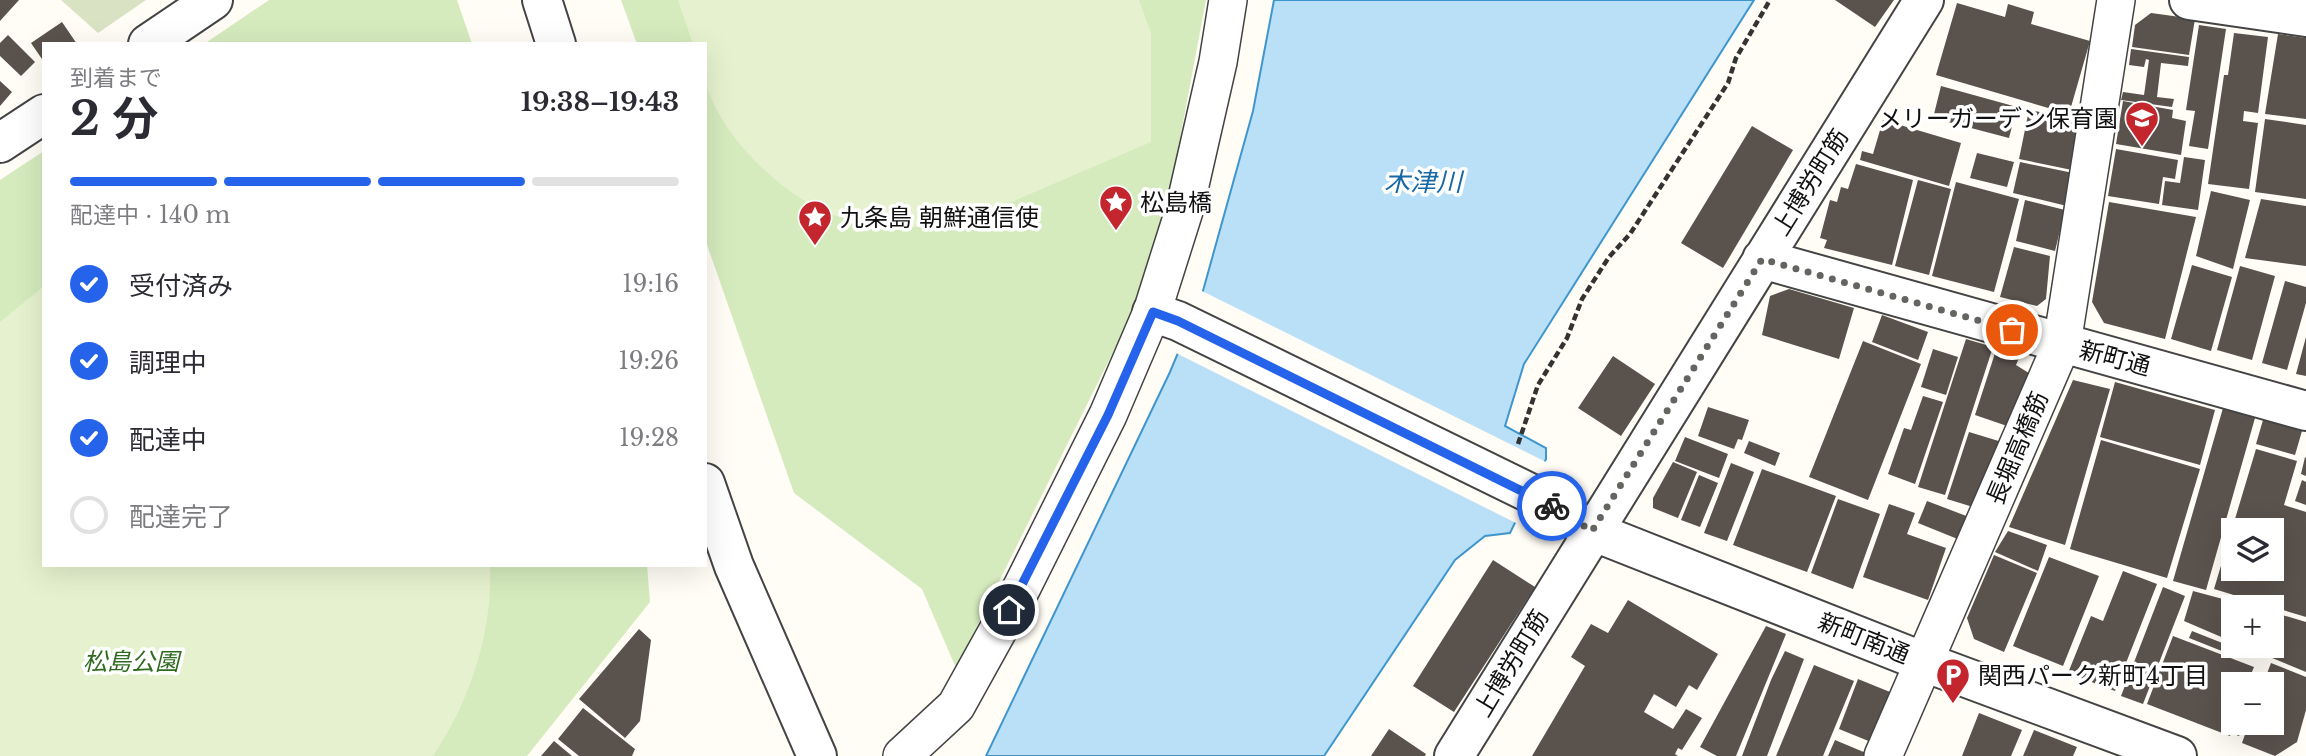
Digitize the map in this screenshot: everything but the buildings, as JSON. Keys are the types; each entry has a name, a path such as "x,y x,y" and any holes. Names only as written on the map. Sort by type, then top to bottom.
{"street":[{"path":"151,42 213,0"},
{"path":"542,0 555,42"},
{"path":"902,756 956,706 1022,587 1108,415 1165,317 1184,211 1218,62 1228,0"},
{"name":"上博労町筋","path":"1454,756 1924,0"},
{"name":"長堀高橋筋","path":"1883,756 2062,344 2116,0"},
{"path":"2189,0 2306,17"},
{"path":"0,144 42,115"},
{"name":"新町通","path":"1762,259 2306,411"},
{"name":"新町南通","path":"1165,317 1536,496 1592,531 1924,662 2177,756"},
{"path":"707,489 734,566 817,756"}],"path":[{"path":"1524,428 1538,385 1567,338 1582,299 1609,257 1630,234 1728,83 1736,58 1770,0"}],"green space":[{"path":"61,0 146,0 98,33"},
{"path":"269,0 457,0 471,42 207,42"},
{"path":"621,0 1206,0 1165,218 1128,322 956,668 922,589 794,493 707,245 707,42 636,42"},
{"path":"678,0 1139,0 1151,33 1151,142 965,222 901,227 853,221 817,208 796,195 755,161 722,119 711,97 707,83 707,42 692,42"},
{"name":"松島公園","path":"42,152 42,567 647,567 650,602 527,756 0,756 0,180"},
{"name":"松島公園","path":"42,288 42,567 490,567 488,615 476,665 458,712 433,756 0,756 0,322"}],"water":[{"name":"木津川","path":"1274,0 1754,0 1524,364 1505,426 1546,448 1546,459 1510,533 1485,536 1455,560 1324,756 986,756 1170,372 1201,298 1253,111"}],"pier":[{"name":"松島橋","path":"1200,290 1548,463 1518,524 1174,352"}],"way so far":[{"path":"1552,506 1592,531 1762,259 2012,330"}],"place":[{"name":"メリーガーデン保育園","path":"2142,148"},
{"name":"松島橋","path":"1116,232"},
{"name":"九条島 朝鮮通信使","path":"815,247"},
{"name":"関西パーク新町4丁目","path":"1953,705"}],"route":[{"path":"1009,610 1108,415 1153,312 1178,321 1552,506"}]}
